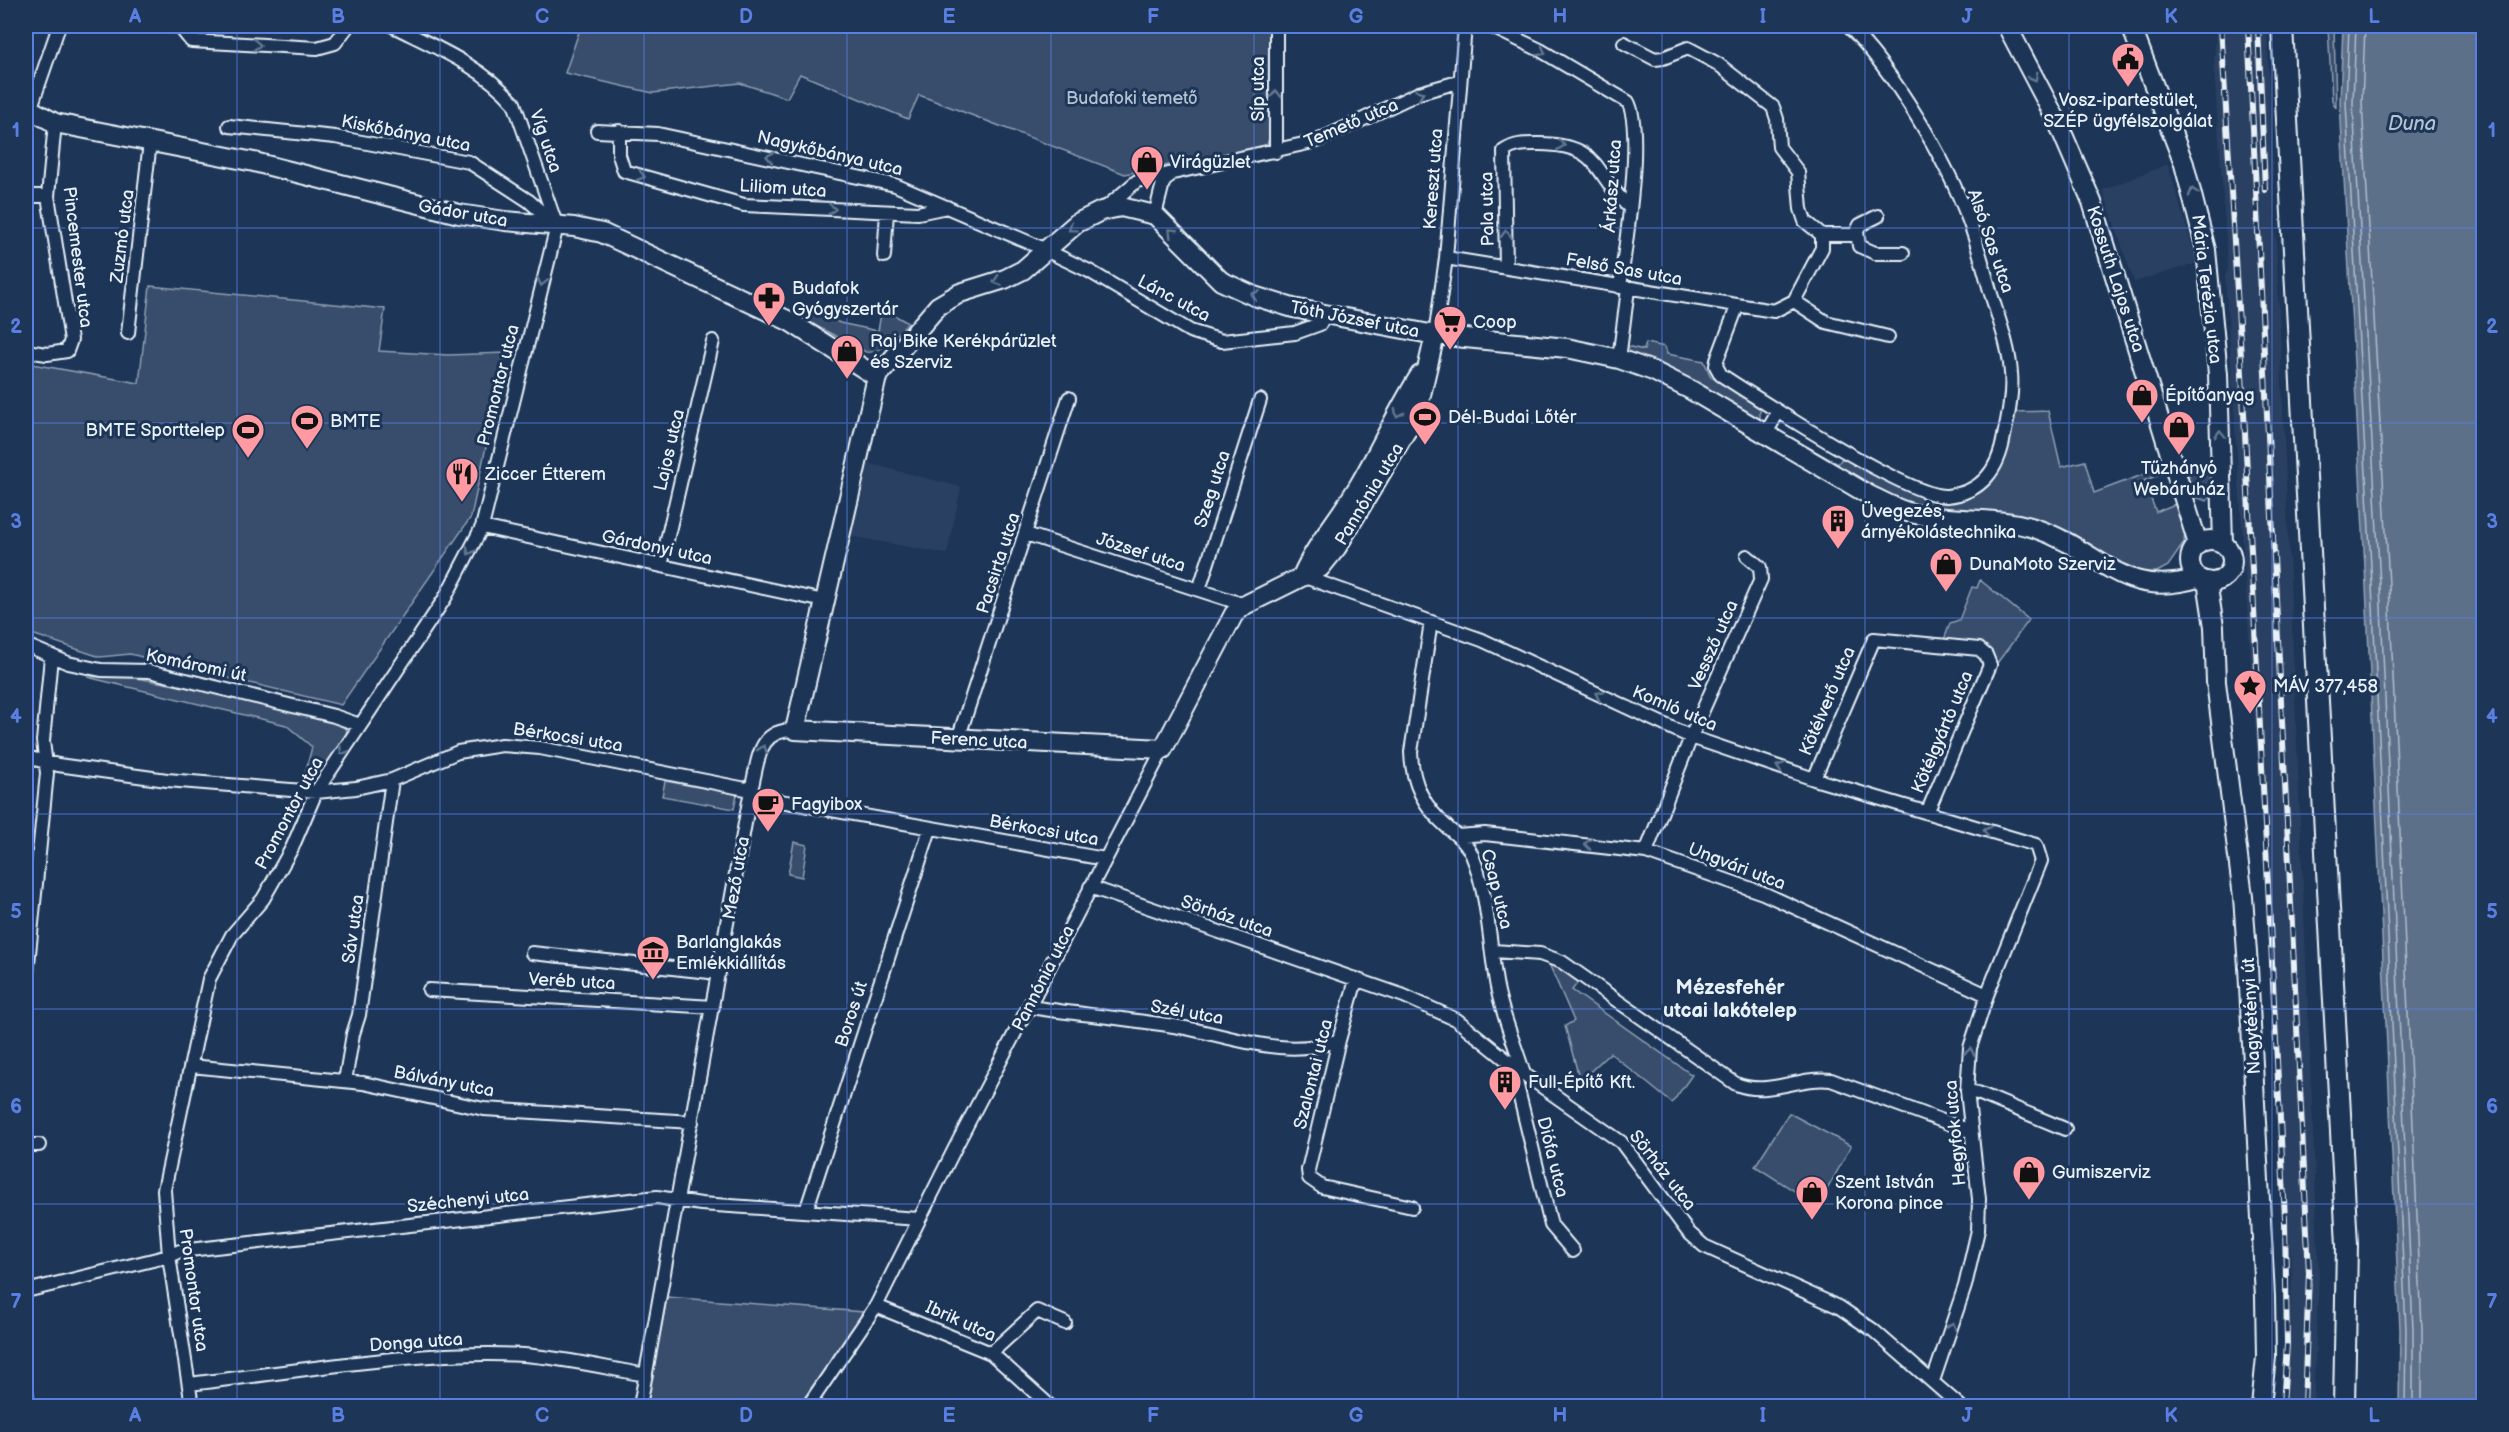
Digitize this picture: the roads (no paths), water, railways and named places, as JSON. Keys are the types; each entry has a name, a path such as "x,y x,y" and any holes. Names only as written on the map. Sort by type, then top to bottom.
{"main road":[{"path":"2282,26 2347,1245 2344,1407"}],"street":[{"path":"28,109 59,26"},
{"path":"184,28 191,41 317,48 335,43 348,26"},
{"name":"Víg utca","path":"393,26 470,66 500,87 514,102 557,226"},
{"name":"Síp utca","path":"1276,26 1276,152"},
{"name":"Kereszt utca","path":"1434,335 1446,258 1458,82 1465,26"},
{"name":"Árkász utca","path":"1490,26 1540,51 1628,102 1632,111 1635,151 1619,359"},
{"name":"Alsó Sas utca","path":"1778,412 1905,483 1931,494 1946,496 1975,488 1991,473 2003,443 2012,376 2008,351 1969,221 1949,175 1917,120 1868,45 1848,26"},
{"name":"Kossuth Lajos utca","path":"2007,26 2058,123 2092,202 2198,548"},
{"name":"Mária Terézia utca","path":"2132,26 2184,164 2201,222 2210,279 2217,362 2223,543"},
{"path":"1624,43 1655,59 1688,48 1718,64 1773,107 1777,119 1779,147 1798,172 1801,209 1805,221 1822,235 1857,236"},
{"name":"Temető utca","path":"1044,249 1077,223 1101,211 1137,181 1276,152 1317,141 1419,93 1458,82"},
{"name":"Gádor utca","path":"28,109 55,123 254,162 459,214 587,229 617,238 789,321 877,377"},
{"name":"Pincemester utca","path":"26,351 58,353 67,351 71,340 48,196 55,123"},
{"name":"Kiskőbánya utca","path":"229,126 335,137 469,162 530,201 557,226"},
{"name":"Nagykőbánya utca","path":"597,131 619,131 687,139 895,184 1044,249"},
{"name":"Liliom utca","path":"619,131 619,154 624,171 744,206 918,213 947,207"},
{"name":"Zuzmó utca","path":"128,333 150,142"},
{"name":"Pala utca","path":"1506,267 1504,151 1515,144 1563,144 1583,151 1597,162 1614,193 1630,208"},
{"path":"1101,211 1121,207 1155,215 1163,183 1171,174"},
{"path":"26,196 48,196"},
{"path":"884,256 887,212"},
{"name":"Tóth József utca","path":"1155,215 1221,280 1254,296 1325,314 1434,335 1546,345 1619,359 1669,379 1897,508 1932,517 2017,523 2082,550 2127,578 2155,584 2177,584 2202,579"},
{"path":"1878,216 1860,225 1857,236 1860,246 1875,253 1903,253"},
{"name":"Promontor utca","path":"192,1407 169,1256 164,1190 209,980 232,935 263,899 292,848 316,792 445,598 482,527 557,226"},
{"path":"1822,235 1822,248 1794,301 1826,322 1888,337"},
{"path":"795,730 877,377 938,306 960,293 1005,279 1023,270 1044,249"},
{"name":"Lánc utca","path":"1044,249 1089,271 1190,331 1222,341 1295,333 1320,324 1325,314"},
{"name":"Felső Sas utca","path":"1446,258 1737,307 1774,311 1794,301"},
{"path":"1737,307 1716,366 1721,375 1778,412 1766,435"},
{"name":"Pannónia utca","path":"808,1407 876,1306 1090,887 1234,615 1245,604 1302,576 1311,555 1341,516 1376,457 1427,363 1434,335"},
{"name":"Lajos utca","path":"661,566 713,341"},
{"name":"Pacsirta utca","path":"958,739 1070,398"},
{"name":"Szeg utca","path":"1199,590 1260,400"},
{"name":"Mária Terézia utca","path":"2198,548 2223,492"},
{"name":"Gárdonyi utca","path":"482,527 824,601"},
{"name":"József utca","path":"1026,534 1245,604"},
{"path":"2155,584 2198,548 2214,540 2223,543 2228,548 2232,560 2225,576 2220,580 2202,579 2193,572 2198,548"},
{"name":"Vessző utca","path":"1646,852 1691,737 1761,579 1760,567 1747,556"},
{"name":"Komló utca","path":"1302,576 1482,640 1691,737 1814,778 2036,845 2040,851"},
{"name":"Nagytétényi út","path":"2214,627 2225,576"},
{"name":"Nagytétényi út","path":"2202,579 2214,627 2220,716 2243,897 2248,967 2265,1297 2266,1357 2261,1407"},
{"name":"Csap utca","path":"1431,622 1411,752 1414,783 1427,806 1467,845 1478,870 1502,1006 1524,1074"},
{"name":"Kötélverő utca","path":"1814,778 1874,639 1979,650 1986,655 1990,665"},
{"name":"Komáromi út","path":"26,645 51,657 101,670 149,671 334,716 360,725"},
{"path":"26,984 29,903 46,761 43,741 51,657"},
{"name":"Kötélgyártó utca","path":"1927,813 1990,665"},
{"name":"Ferenc utca","path":"795,730 1163,749"},
{"name":"Mező utca","path":"640,1407 751,790 764,742 774,733 795,730"},
{"name":"Bérkocsi utca","path":"26,757 167,780 316,792 357,788 392,780 458,752 502,745 540,748 751,790 764,798 1105,860"},
{"name":"Sáv utca","path":"345,1081 353,1034 359,1015 392,780"},
{"name":"Boros út","path":"806,1211 930,829"},
{"name":"Ungvári utca","path":"1457,836 1485,834 1582,843 1646,852 1763,893 1987,995"},
{"name":"Hegyfok utca","path":"1933,1381 1965,1286 1978,1230 1976,1164 1970,1131 1967,1091 1970,1048 1987,995 2041,861 2040,851"},
{"name":"Sörház utca","path":"1090,887 1404,996 1457,1020 1524,1074 1622,1142 1688,1232 1704,1246 1839,1307 1872,1330 1960,1407"},
{"path":"1493,951 1540,954 1556,959 1736,1084 1746,1088 1774,1088 1820,1078 1831,1080 1970,1131"},
{"path":"532,953 719,973"},
{"name":"Szalontai utca","path":"1356,980 1308,1170 1309,1178 1322,1187 1412,1207"},
{"name":"Veréb utca","path":"429,990 713,1007"},
{"name":"Szél utca","path":"1029,1007 1182,1028 1267,1047 1315,1046 1339,1040"},
{"name":"Diófa utca","path":"1512,1065 1551,1225 1573,1251"},
{"name":"Bálvány utca","path":"191,1066 345,1081 484,1109 692,1122"},
{"path":"1967,1091 1978,1093 2065,1130"},
{"path":"26,1145 39,1145"},
{"name":"Széchenyi utca","path":"26,1291 169,1256 180,1251 657,1197 701,1204 920,1219"},
{"name":"Ibrik utca","path":"876,1306 991,1353 1050,1407"},
{"path":"991,1353 1037,1311 1065,1323"},
{"name":"Donga utca","path":"189,1384 415,1358 507,1355 541,1357 646,1375"},
{"path":"26,1389 28,1407"}],"water":[{"name":"Duna","path":"2343,26 2483,26 2483,1406 2399,1406 2400,1330 2366,586 2340,103"}],"railway":[{"path":"2221,26 2242,374 2285,1218 2287,1344 2283,1406"},
{"path":"2248,26 2309,1273 2304,1406"},
{"path":"2258,26 2265,190"}],"place":[{"name":"Vosz-ipartestület, SZÉP ügyfélszolgálat","path":"2128,88"},
{"name":"Virágüzlet","path":"1147,191"},
{"name":"Budafok Gyógyszertár","path":"769,327"},
{"name":"Coop","path":"1450,351"},
{"name":"Raj Bike Kerékpárüzlet és Szerviz","path":"847,380"},
{"name":"Építőanyag","path":"2142,424"},
{"name":"Dél-Budai Lőtér","path":"1425,446"},
{"name":"BMTE","path":"307,450"},
{"name":"Tűzhányó Webáruház","path":"2179,456"},
{"name":"BMTE Sporttelep","path":"248,459"},
{"name":"Ziccer Étterem","path":"462,503"},
{"name":"Üvegezés, árnyékolástechnika","path":"1838,550"},
{"name":"DunaMoto Szerviz","path":"1946,593"},
{"name":"MÁV 377,458","path":"2250,715"},
{"name":"Fagyibox","path":"768,833"},
{"name":"Barlanglakás Emlékkiállítás","path":"653,981"},
{"name":"Full-Építő Kft.","path":"1505,1111"},
{"name":"Gumiszerviz","path":"2029,1201"},
{"name":"Szent István Korona pince","path":"1812,1221"}],"district":[{"name":"Mézesfehér utcai lakótelep","path":"1730,998"}],"park label":[{"name":"Budafoki temető","path":"1132,98"}]}
